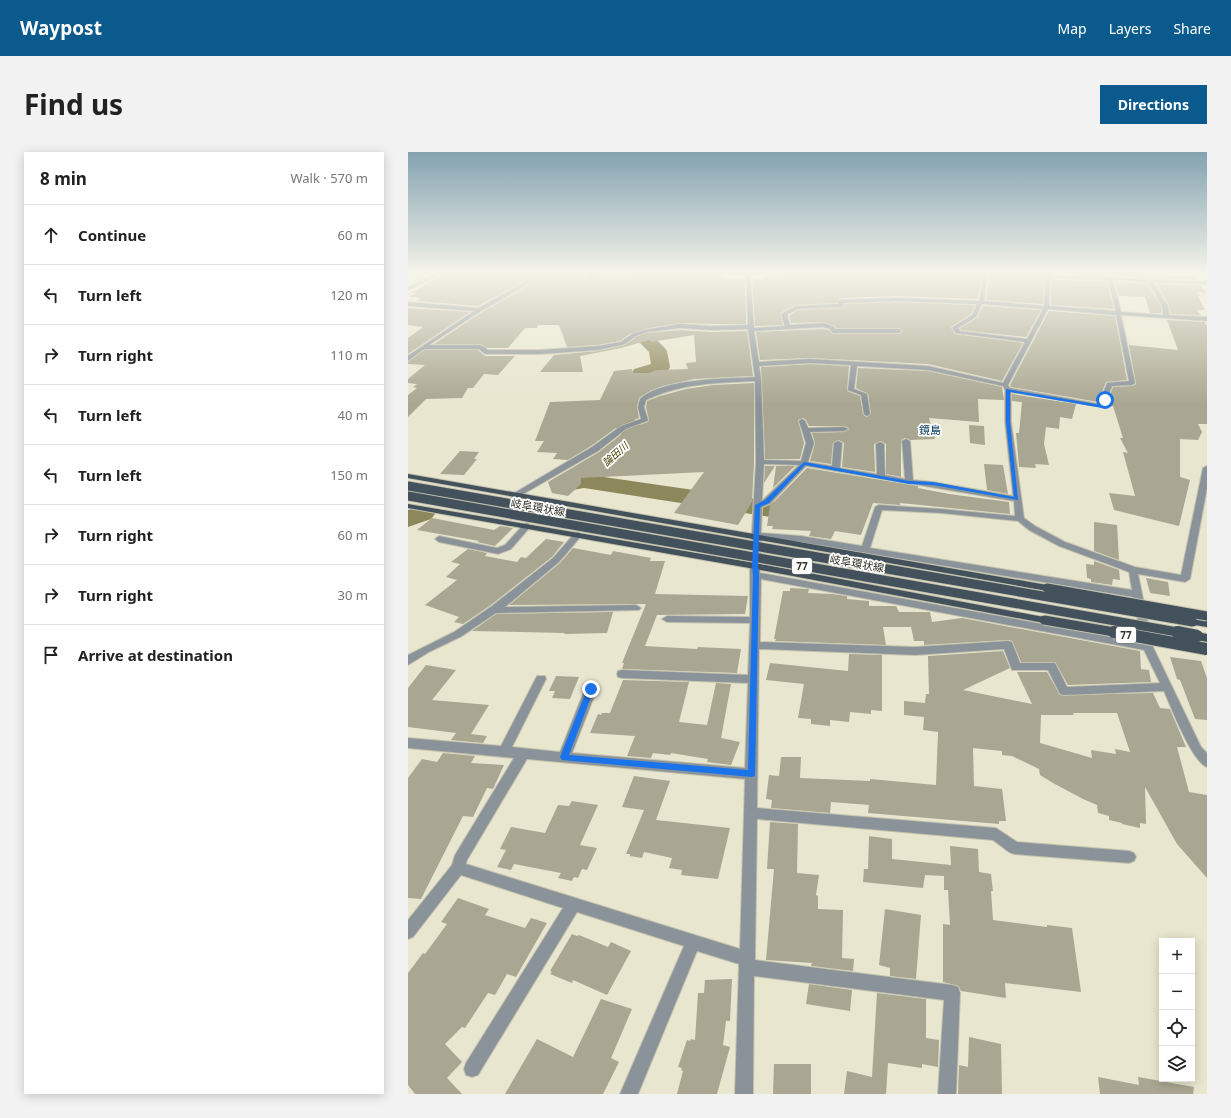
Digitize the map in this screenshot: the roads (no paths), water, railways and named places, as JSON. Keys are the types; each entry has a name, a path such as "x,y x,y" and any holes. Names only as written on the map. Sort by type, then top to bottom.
{"main road":[{"name":"77","path":"408,476 1207,616"},
{"name":"岐阜環状線","path":"408,486 1207,624"},
{"name":"岐阜環状線","path":"408,496 1202,637"},
{"name":"77","path":"408,506 578,535 755,570 1207,649"}],"street":[{"path":"408,359 423,347 470,316"},
{"path":"744,1094 754,679 755,570 760,462 758,379 750,316"},
{"path":"785,316 788,327"},
{"path":"974,316 955,328 958,332 1030,341"},
{"path":"1020,519 1016,499 1006,388 1042,316"},
{"path":"756,364 810,361 928,368 1006,388 1102,406 1109,384 1132,383 1118,316"},
{"path":"1166,316 1207,319"},
{"path":"423,347 480,347 484,349 485,352 540,352 598,348 623,343 634,335 646,331 680,326 751,328 824,325 832,328 833,331 899,331"},
{"path":"854,363 851,390 864,394 867,414"},
{"path":"515,495 611,438 619,429 644,420 641,407 643,399 653,393 692,383 758,379"},
{"path":"758,505 762,505 767,502 804,464 810,442 802,422"},
{"path":"805,430 844,429"},
{"path":"906,442 909,482"},
{"path":"836,469 838,443"},
{"path":"880,444 881,477"},
{"path":"760,462 804,464 909,482 933,484 1016,499"},
{"path":"865,550 879,507 941,511 1020,519 1032,528 1062,544 1133,570 1185,579 1207,468"},
{"path":"439,539 498,551 508,547 528,526"},
{"path":"408,661 416,654 439,645 459,634 492,610 556,560 578,535"},
{"path":"756,536 801,539 1137,594"},
{"path":"755,570 1148,647"},
{"path":"1133,570 1148,647 1197,750 1207,762"},
{"path":"492,610 636,608"},
{"path":"667,619 755,620"},
{"path":"754,645 915,651 1008,645 1016,667 1051,666 1064,691 1166,687"},
{"path":"622,674 754,679"},
{"path":"504,752 541,679"},
{"path":"564,757 591,689"},
{"path":"408,743 752,774"},
{"path":"408,932 460,867 460,859 523,754"},
{"path":"750,813 996,834 1014,848 1129,857"},
{"path":"460,867 467,871 693,942 747,963 952,993 947,1094"},
{"path":"472,1069 574,904"},
{"path":"628,1094 693,942"}],"waterway":[{"name":"論田川","path":"584,481 628,444 632,435 631,427 611,418 607,412 633,391 641,373 661,367 658,351 622,316"},
{"path":"572,483 584,481"},
{"name":"論田川","path":"584,481 803,514"},
{"path":"408,519 422,514"}],"district":[{"name":"鏡島","path":"930,429"}]}
